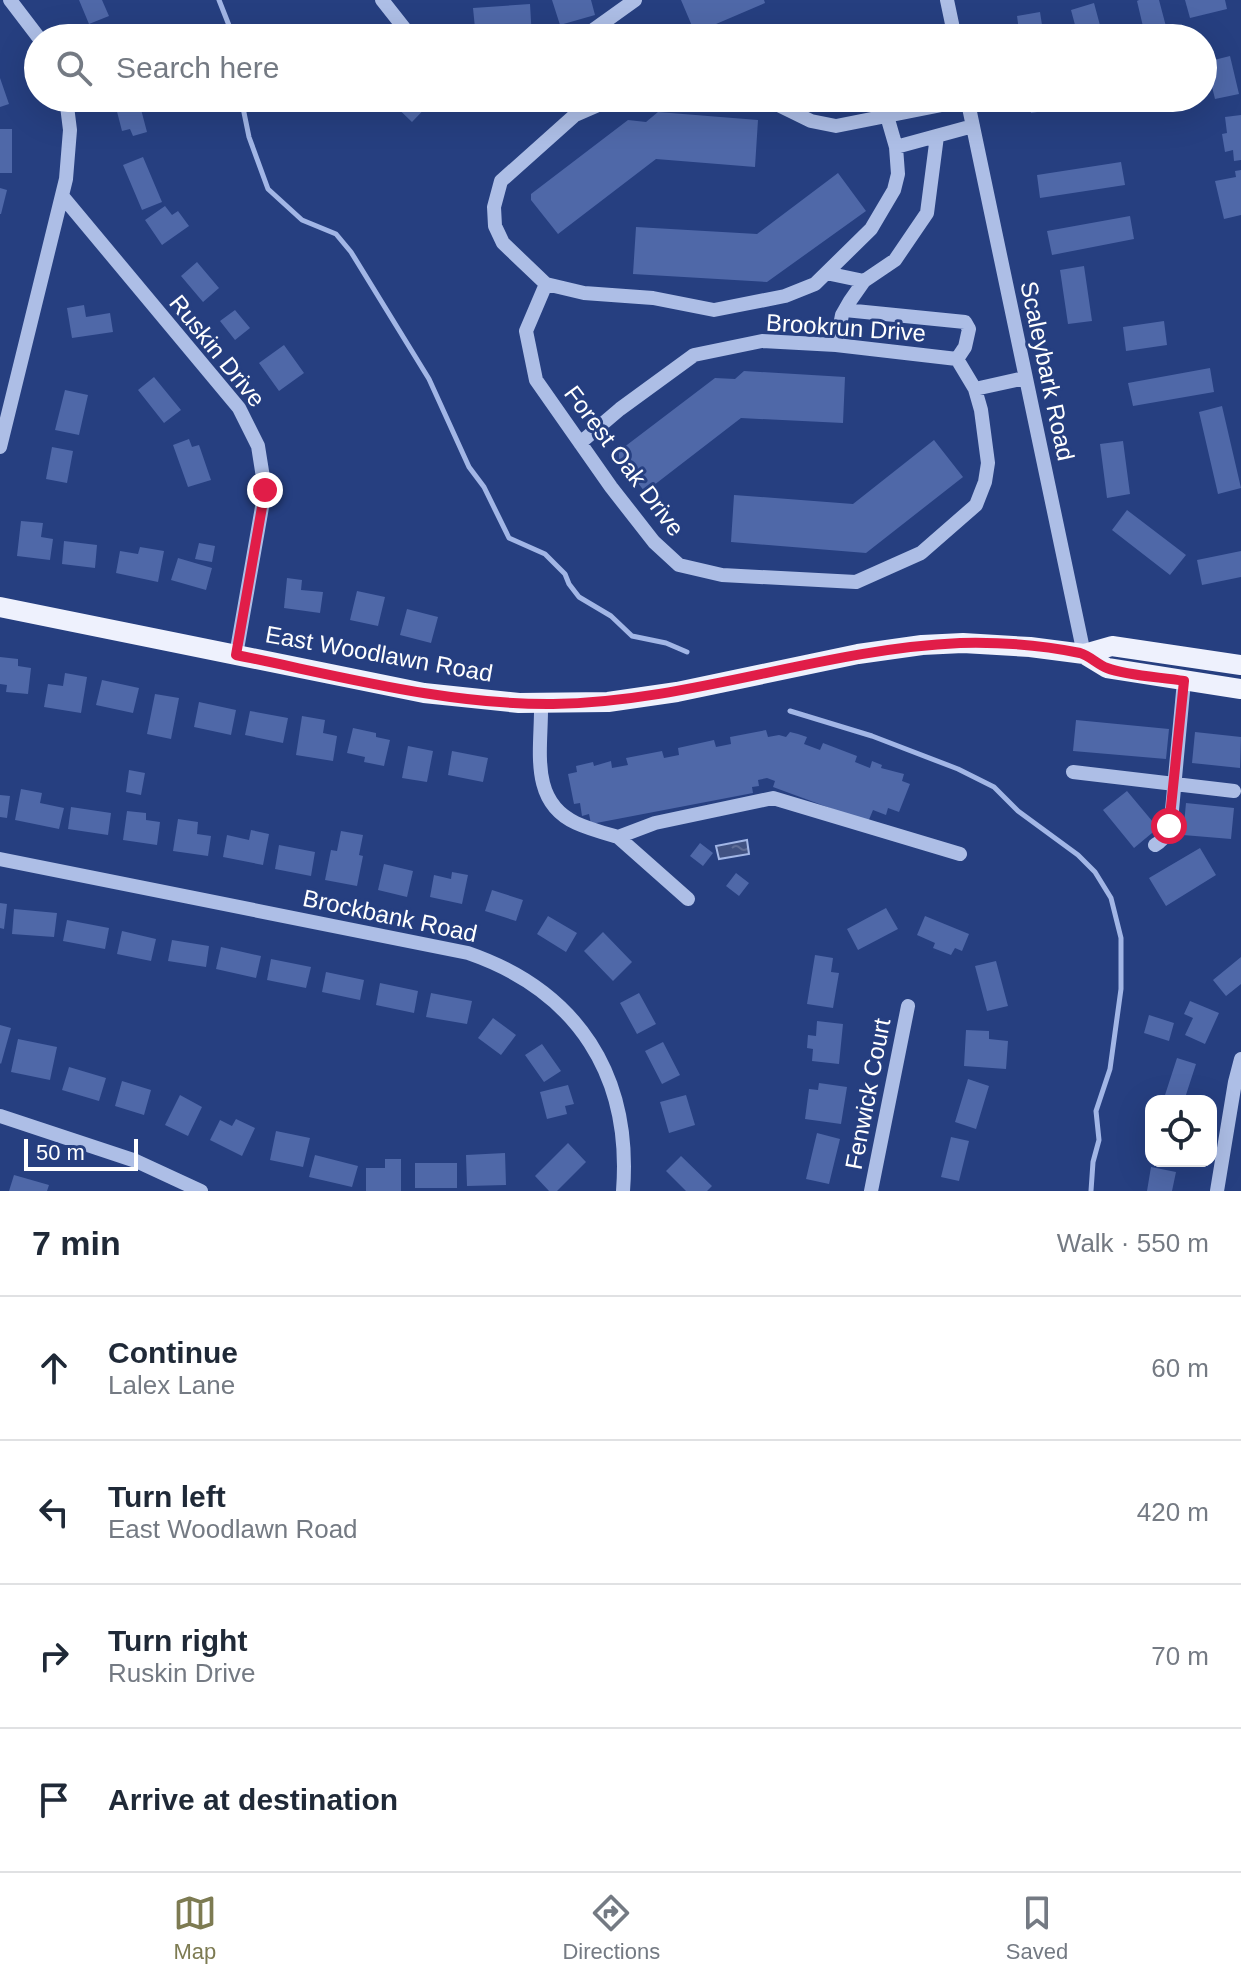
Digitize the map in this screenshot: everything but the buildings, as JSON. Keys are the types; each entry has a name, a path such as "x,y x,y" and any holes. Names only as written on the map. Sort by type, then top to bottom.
{"main road":[{"name":"East Woodlawn Road","path":"0,607 424,693 541,704 608,702 677,692 804,664 922,645 1004,645 1084,654 1112,646 1241,665"},
{"name":"East Woodlawn Road","path":"1084,654 1107,668 1241,689"}],"street":[{"path":"10,0 28,24"},
{"path":"382,0 401,24"},
{"path":"602,24 635,0"},
{"path":"947,0 952,24"},
{"path":"0,447 63,197 70,130 68,112"},
{"path":"546,284 503,243 495,226 494,207 501,181 582,112"},
{"path":"794,112 811,121 836,126 906,112"},
{"name":"Scaleybark Road","path":"970,112 1084,654"},
{"name":"Brookrun Drive","path":"546,284 584,293 653,298 714,310 785,296 815,284 871,229 894,190 898,174 896,147 887,116"},
{"path":"896,147 973,126"},
{"path":"836,345 845,310 864,281 895,260 927,213 937,136"},
{"name":"Ruskin Drive","path":"63,197 239,408 258,446 263,468 264,501 236,655"},
{"path":"826,273 864,281"},
{"name":"Forest Oak Drive","path":"546,284 526,331 536,380 654,542 679,565 722,575 856,582 921,553 976,505 985,482 988,463 975,389"},
{"path":"845,310 965,322 969,329 965,347 957,359"},
{"name":"Brookrun Drive","path":"580,443 620,409 694,355 762,341 836,345 957,359 975,389"},
{"path":"975,389 1025,378"},
{"path":"1155,845 1161,842 1169,826 1184,681"},
{"path":"541,704 541,771 545,797 575,823 618,837 688,899"},
{"path":"1073,772 1234,791"},
{"path":"618,837 655,823 773,798 960,854"},
{"name":"Brockbank Road","path":"0,859 468,953 523,976 570,1015 602,1062 616,1099 623,1136 623,1191"},
{"name":"Fenwick Court","path":"871,1191 908,1006"},
{"path":"1217,1191 1241,1059"},
{"path":"0,1116 136,1161 201,1191"}],"water":[{"path":"747,840 749,854 719,859 716,846"}],"waterway":[{"path":"219,0 228,24"},
{"path":"244,112 249,137 268,189 302,220 336,234 351,252 429,379 469,467 484,487 509,538 545,554 565,574 579,597 611,616 632,636 666,643 687,652"},
{"path":"790,711 872,736 958,769 994,787 1018,811 1078,855 1095,872 1111,898 1121,938 1121,989 1110,1069 1096,1111 1099,1140 1093,1162 1091,1191"}],"route":[{"path":"265,490 236,655 424,693 553,704 608,702 677,692 804,664 922,645 1004,645 1084,654 1107,668 1184,681 1169,826"}]}
